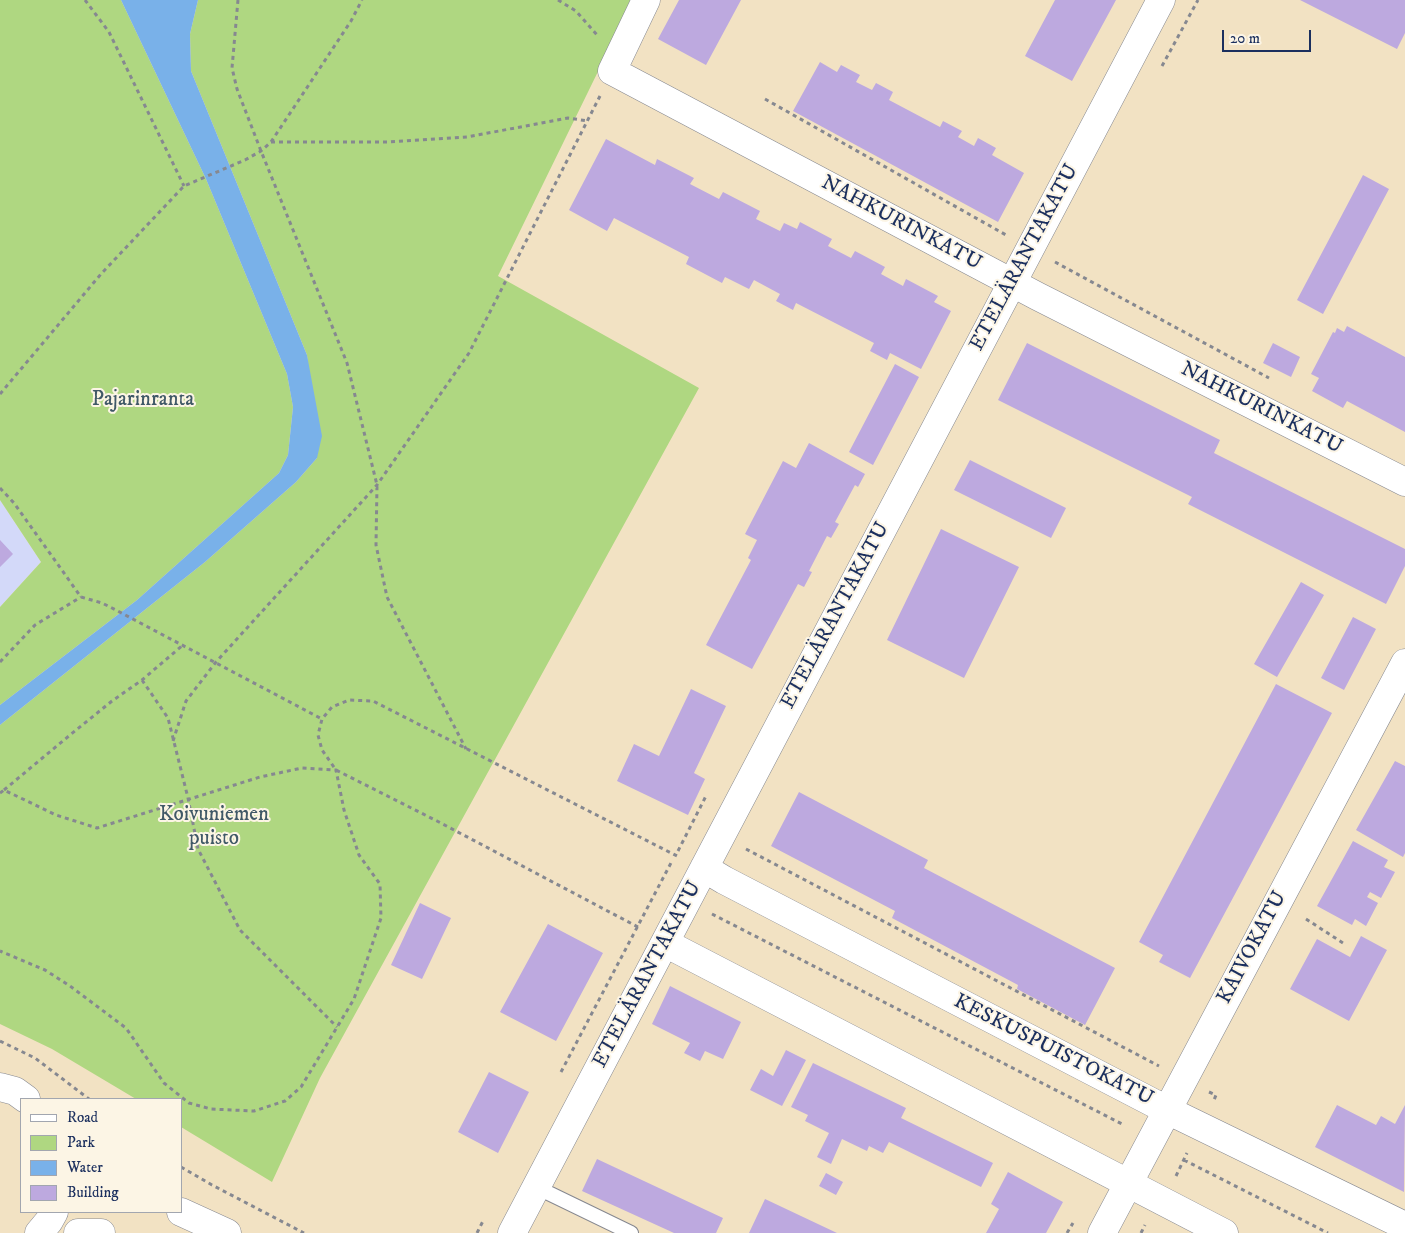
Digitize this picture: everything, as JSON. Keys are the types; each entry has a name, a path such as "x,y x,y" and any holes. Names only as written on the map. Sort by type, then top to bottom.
{"street":[{"path":"615,65 646,0"},
{"name":"ETELÄRANTAKATU","path":"512,1233 1161,0"},
{"name":"NAHKURINKATU","path":"615,65 1012,282 1405,482"},
{"name":"KAIVOKATU","path":"1102,1233 1405,663"},
{"name":"KESKUSPUISTOKATU","path":"704,868 1168,1110 1405,1226"},
{"path":"665,943 1224,1233"},
{"path":"0,1087 15,1091 25,1098"},
{"path":"182,1212 227,1233"},
{"path":"38,1233 53,1213"},
{"path":"78,1233 101,1233"}],"lane":[{"path":"536,1187 631,1233"}],"path":[{"path":"85,0 109,32 184,186"},
{"path":"238,0 232,68 238,90 261,151 347,363 377,484 376,545 387,597 466,749"},
{"path":"0,394 101,274 184,186 245,160 261,151 271,142 351,21 362,0"},
{"path":"173,741 186,701 216,662 377,484 469,353 615,65 576,11 558,0"},
{"path":"765,99 1030,248 1271,379"},
{"path":"271,142 388,142 467,137 568,118 588,121"},
{"path":"0,488 14,503 81,597 112,608 322,719"},
{"path":"0,662 35,625 81,597"},
{"path":"0,793 183,645"},
{"path":"142,680 168,718 188,798 198,849 240,930 337,1027"},
{"path":"0,951 45,970 70,986 126,1028 164,1082 189,1104 212,1109 254,1111 285,1101 301,1086 354,999 381,918 380,884 358,855 344,810 336,770 322,750 318,735 322,719 332,708 349,700 373,701 704,868"},
{"path":"4,790 56,815 97,828 260,777 302,768 336,770 437,821 665,943"},
{"path":"746,849 1184,1079"},
{"path":"707,912 1122,1124"},
{"path":"1306,919 1343,943"},
{"path":"0,1041 35,1058 88,1098"},
{"path":"1184,1160 1328,1233"},
{"path":"182,1168 304,1233"},
{"path":"1141,1233 1145,1224"}],"shaded area":[{"path":"0,500 41,562 0,607"}],"green space":[{"name":"Pajarinranta","path":"0,0 121,0 206,179 287,374 293,407 288,455 279,473 137,600 0,705 0,607 41,562 0,500"},
{"name":"Koivuniemen puisto","path":"198,0 633,0 498,276 699,388 320,1078 272,1182 182,1128 182,1098 134,1098 52,1049 0,1024 0,725 205,562 296,482 317,458 307,355 191,71 190,34"}],"water":[{"path":"121,0 198,0 190,34 191,71 307,355 322,436 317,458 296,482 205,562 0,725 0,705 137,600 279,473 288,455 293,407 287,374 206,179"}],"building":[{"path":"679,0 741,0 706,65 658,39"},
{"path":"1055,0 1116,0 1072,81 1025,56"},
{"path":"1300,0 1405,0 1405,33 1397,49"},
{"path":"820,62 837,72 841,65 860,75 856,82 872,90 876,83 893,92 889,100 940,127 943,121 962,131 958,137 974,146 978,138 996,148 992,155 1024,173 998,222 793,111"},
{"path":"606,139 655,165 657,159 694,178 690,184 719,199 723,192 760,211 756,219 780,231 784,223 797,229 800,222 832,239 828,246 851,258 855,251 885,267 881,274 903,286 906,279 938,296 934,302 951,311 921,369 890,353 887,360 870,351 874,343 796,303 793,310 776,301 780,294 754,280 749,289 725,277 722,283 686,264 689,257 614,218 607,231 569,210"},
{"path":"1363,175 1389,189 1323,314 1297,300"},
{"path":"1347,326 1405,357 1405,432 1347,401 1343,408 1312,391 1319,378 1311,374 1333,332 1335,333 1337,328 1344,332"},
{"path":"1027,343 1220,440 1214,453 1405,549 1405,566 1386,604 1188,504 1192,497 998,400"},
{"path":"1273,343 1300,357 1291,377 1263,363"},
{"path":"895,364 919,377 873,465 849,452"},
{"path":"809,443 865,474 858,487 855,485 835,522 839,524 831,538 827,536 809,571 812,572 804,587 798,584 752,669 706,645 751,560 748,558 757,540 745,534 783,461 796,468"},
{"path":"970,460 1066,508 1051,538 954,490"},
{"path":"941,529 1019,567 964,678 887,640"},
{"path":"0,540 13,554 0,567"},
{"path":"1301,582 1324,595 1277,677 1254,664"},
{"path":"1353,617 1376,629 1344,690 1321,678"},
{"path":"1276,684 1332,713 1190,978 1159,962 1163,955 1139,942"},
{"path":"691,689 726,706 694,773 705,779 688,815 617,781 634,744 659,756"},
{"path":"1395,761 1405,766 1405,853 1403,857 1356,830"},
{"path":"799,792 928,860 924,868 1115,968 1085,1025 1017,989 1018,985 892,918 895,911 771,846"},
{"path":"1353,841 1388,860 1384,867 1395,872 1381,898 1370,892 1367,897 1378,903 1366,926 1355,919 1352,925 1317,906"},
{"path":"420,903 451,918 422,979 391,965"},
{"path":"548,924 603,953 556,1041 500,1012"},
{"path":"1361,936 1387,950 1349,1021 1290,989 1317,939 1350,957"},
{"path":"670,986 741,1022 723,1059 705,1051 700,1061 684,1053 690,1043 652,1024"},
{"path":"786,1050 806,1060 782,1106 750,1090 761,1069 773,1076"},
{"path":"813,1063 906,1108 901,1118 993,1163 981,1187 889,1142 883,1153 869,1146 867,1151 842,1139 831,1164 817,1157 829,1133 805,1121 808,1115 791,1107"},
{"path":"489,1072 529,1092 498,1153 458,1132"},
{"path":"1337,1105 1376,1125 1381,1116 1395,1124 1405,1105 1404,1192 1315,1147"},
{"path":"597,1159 723,1218 716,1233 674,1233 582,1191"},
{"path":"1008,1172 1063,1202 1046,1233 986,1233 999,1209 991,1204"},
{"path":"826,1173 843,1182 836,1195 819,1186"},
{"path":"765,1199 837,1233 749,1233"}]}
